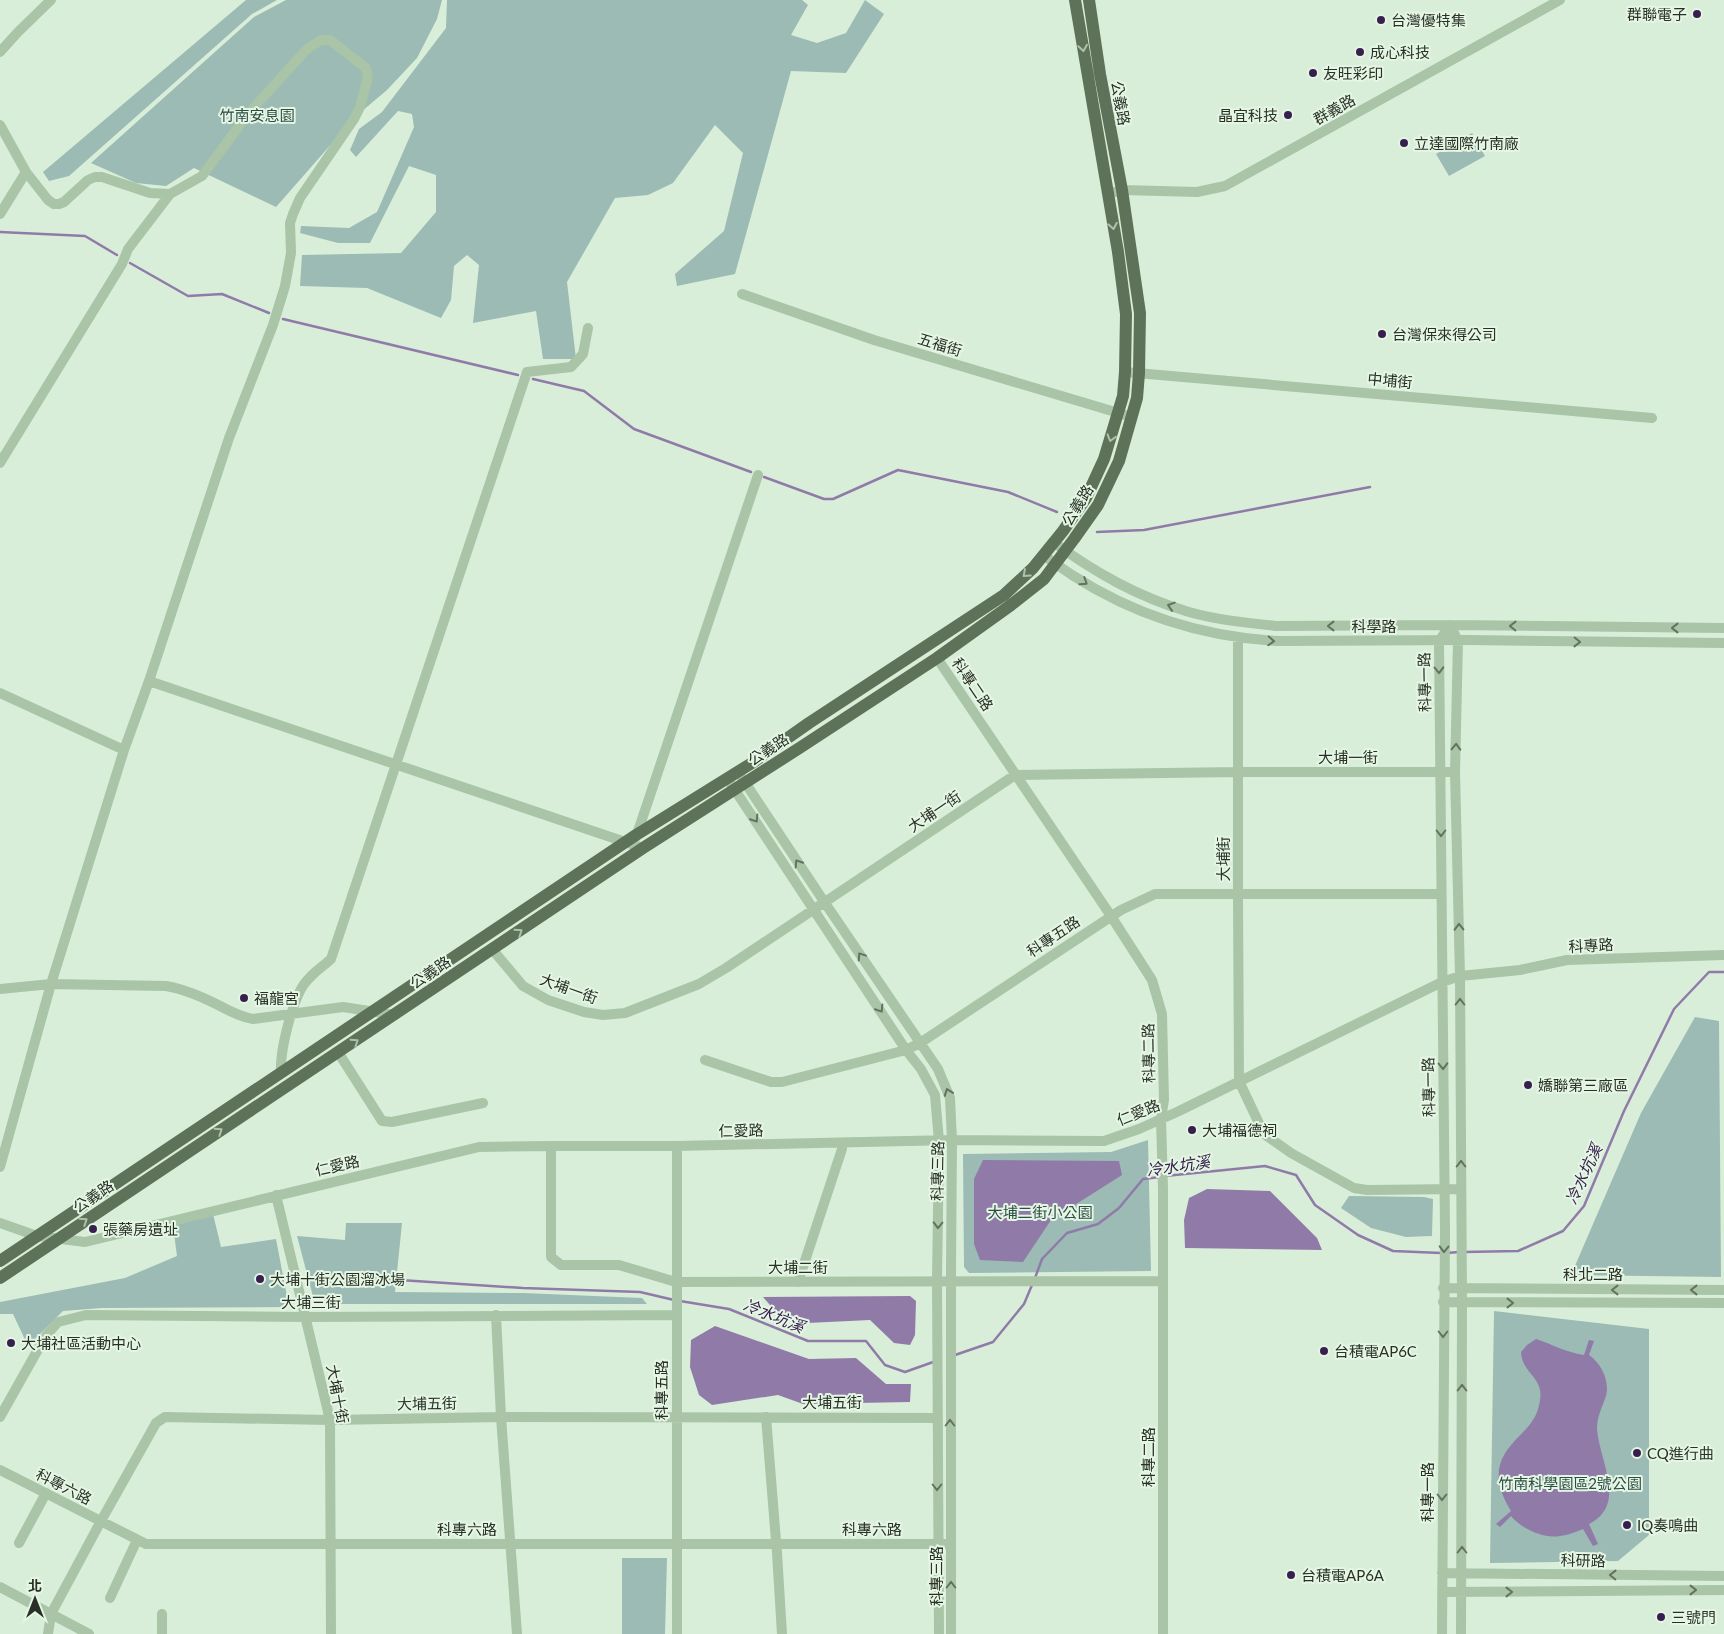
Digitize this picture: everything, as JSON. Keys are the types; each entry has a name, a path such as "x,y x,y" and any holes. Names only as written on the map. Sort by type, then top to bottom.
{"main road":[{"name":"公義路","path":"0,1261 630,839 733,775 1004,595 1033,568 1086,498 1104,459 1118,414 1123,396 1125,372 1126,314 1118,252 1075,0"},
{"name":"公義路","path":"0,1278 396,1015 643,848 937,658 1012,605 1044,579 1098,505 1120,461 1137,398 1139,374 1140,313 1122,190 1101,84 1089,0"}],"street":[{"path":"0,52 51,0"},
{"name":"群義路","path":"1108,193 1122,190 1197,192 1225,186 1560,0"},
{"path":"0,463 122,264 128,249 170,194 202,176 248,114 308,49 321,40 330,40 366,68 368,77 360,107 354,119 300,198 290,223 291,253 285,286 278,309 229,438 149,681 124,750 52,984 0,1167"},
{"path":"0,125 26,172 48,200 54,204 64,202 88,180 95,177 102,177 150,194 170,194"},
{"path":"0,214 26,172"},
{"name":"五福街","path":"742,294 874,340 1132,417"},
{"path":"281,1071 280,1060 291,1015 301,989 331,958 527,372 571,367 583,354 588,328"},
{"name":"中埔街","path":"1125,372 1652,418"},
{"path":"630,839 758,475"},
{"name":"科學路","path":"1053,542 1081,563 1141,595 1199,614 1277,626 1450,625 1724,628"},
{"name":"科學路","path":"1044,555 1054,564 1085,584 1120,602 1178,624 1238,637 1278,641 1724,643"},
{"path":"1450,625 1458,641 1455,772 1460,976 1462,1303 1461,1634"},
{"name":"科專一路","path":"1442,1634 1444,1189 1439,641 1450,625"},
{"path":"1633,628 1634,642"},
{"name":"大埔街","path":"1238,637 1239,1081"},
{"name":"科專二路","path":"937,658 1112,916 1152,980 1162,1014 1164,1100 1161,1118 1163,1190 1163,1634"},
{"path":"149,681 395,764 630,839 643,848"},
{"path":"0,693 124,750"},
{"path":"802,747 809,723"},
{"name":"大埔一街","path":"492,950 523,986 548,1000 584,1012 603,1015 625,1013 699,984 815,910 1015,775 1455,772"},
{"name":"科專三路","path":"733,775 815,910 906,1050 921,1069 935,1095 939,1141 937,1281 938,1634"},
{"name":"科專三路","path":"740,786 825,903 938,1069 950,1098 952,1140 951,1634"},
{"name":"科專五路","path":"705,1060 771,1082 782,1082 906,1050 920,1043 1121,910 1155,894 1441,894"},
{"name":"科專路","path":"1460,976 1520,970 1567,960 1724,955"},
{"name":"仁愛路","path":"0,1223 37,1236 56,1240 85,1242 479,1147 677,1146 952,1140 1104,1141 1139,1129 1442,982 1460,976"},
{"path":"0,989 52,984 166,986 180,989 240,1016 253,1018 291,1015 343,1007 396,1015"},
{"path":"338,1052 382,1121 392,1122 483,1103"},
{"path":"1239,1081 1264,1134 1291,1153 1354,1188 1367,1190 1461,1189"},
{"path":"798,1282 842,1150 842,1143"},
{"name":"大埔二街","path":"551,1146 551,1257 560,1265 619,1265 676,1286 798,1282 1163,1281"},
{"name":"科專五路","path":"677,1146 677,1634"},
{"name":"大埔十街","path":"276,1195 330,1420 331,1634"},
{"name":"科北二路","path":"1443,1288 1724,1290"},
{"name":"科北二路","path":"1443,1302 1724,1303"},
{"name":"大埔三街","path":"0,1417 45,1337 58,1322 86,1315 306,1317 676,1311"},
{"path":"496,1314 501,1417 517,1634"},
{"name":"大埔五街","path":"48,1634 52,1614 101,1521 156,1423 165,1417 330,1420 501,1417 938,1418"},
{"path":"766,1417 782,1634"},
{"name":"科專六路","path":"0,1470 146,1544 951,1544"},
{"path":"19,1543 46,1493"},
{"path":"110,1598 137,1540"},
{"name":"科研路","path":"1442,1573 1724,1576"},
{"path":"0,1587 89,1634"},
{"name":"科研路","path":"1442,1592 1724,1590"},
{"path":"162,1614 162,1634"}],"green space":[{"path":"246,0 277,0 252,14 69,176 49,181 43,172"},
{"name":"竹南安息園","path":"286,0 442,0 437,19 417,58 387,90 355,117 276,207 194,168 166,186 136,183 91,163 254,17"},
{"path":"447,0 802,0 808,5 791,35 817,43 846,33 865,0 884,14 846,73 791,71 735,274 677,286 675,274 724,231 743,153 715,125 673,183 648,195 615,198 567,282 576,359 543,359 536,311 473,323 479,265 467,255 454,266 451,300 441,318 367,288 300,286 302,255 401,253 436,212 436,175 409,166 370,243 338,243 300,233 301,226 349,228 377,212 414,127 412,114 398,111 356,157 350,150 359,129 382,112 446,28"},
{"path":"1472,133 1485,156 1449,176 1436,154"},
{"path":"1695,1017 1719,1021 1721,1277 1571,1275 1641,1113"},
{"name":"大埔二街小公園","path":"1148,1140 1151,1271 969,1273 964,1267 963,1154 1111,1152"},
{"path":"1349,1196 1424,1197 1433,1199 1432,1236 1406,1237 1371,1228 1341,1208"},
{"path":"213,1214 221,1247 276,1239 289,1307 101,1308 63,1311 28,1346 13,1314 0,1314 0,1302 125,1278 177,1256 173,1226"},
{"path":"346,1223 402,1223 395,1292 523,1293 642,1298 647,1304 315,1304 297,1236 345,1240"},
{"name":"竹南科學園區2號公園","path":"1494,1311 1649,1329 1649,1535 1618,1561 1490,1563"},
{"path":"622,1558 667,1558 665,1634 622,1634"}],"shaded area":[{"path":"983,1160 1119,1161 1122,1175 1051,1220 1023,1262 980,1260 974,1244 974,1179"},
{"path":"1207,1189 1270,1191 1317,1238 1322,1250 1185,1248 1184,1220 1189,1198"},
{"path":"910,1296 916,1301 915,1335 910,1345 894,1343 870,1320 807,1323 776,1312 763,1297"},
{"path":"715,1326 809,1359 856,1358 886,1384 911,1384 910,1402 803,1404 778,1395 712,1405 699,1395 690,1367 691,1340"},
{"path":"1536,1339 1584,1355 1589,1340 1594,1341 1589,1355 1601,1368 1606,1379 1606,1396 1597,1429 1606,1468 1609,1494 1607,1506 1601,1516 1589,1524 1598,1544 1593,1546 1583,1529 1553,1537 1527,1529 1511,1516 1500,1527 1496,1524 1511,1511 1502,1494 1500,1485 1499,1469 1501,1461 1512,1444 1533,1420 1540,1400 1539,1386 1525,1366 1521,1352"}],"waterway":[{"path":"0,232 85,236 117,255"},
{"path":"130,263 188,296 222,294 269,313"},
{"path":"283,319 518,375"},
{"path":"533,379 584,391 634,429 751,472"},
{"path":"764,477 824,499 833,499 898,470 1008,492 1057,512"},
{"path":"1097,532 1144,530 1370,487"},
{"name":"冷水坑溪","path":"1464,1252 1518,1251 1563,1231 1584,1206 1624,1111 1674,1009 1709,972 1724,972"},
{"name":"冷水坑溪","path":"1165,1176 1265,1166 1296,1175 1315,1205 1358,1235 1393,1251 1441,1253"},
{"name":"冷水坑溪","path":"1035,1278 1042,1259 1067,1233 1098,1224 1119,1208 1143,1179 1160,1177"},
{"name":"冷水坑溪","path":"1447,1253 1459,1252"},
{"name":"冷水坑溪","path":"400,1280 523,1288 640,1292 674,1300"},
{"name":"冷水坑溪","path":"955,1355 993,1342 1024,1304 1032,1285"},
{"name":"冷水坑溪","path":"680,1301 729,1309 808,1341 866,1341 885,1365 905,1372 936,1361"}],"place":[{"name":"群聯電子","path":"1697,14"},
{"name":"台灣優特集","path":"1381,20"},
{"name":"成心科技","path":"1360,52"},
{"name":"友旺彩印","path":"1313,73"},
{"name":"晶宜科技","path":"1288,115"},
{"name":"立達國際竹南廠","path":"1404,143"},
{"name":"台灣保來得公司","path":"1382,334"},
{"name":"福龍宮","path":"244,998"},
{"name":"嬌聯第三廠區","path":"1528,1085"},
{"name":"大埔福德祠","path":"1192,1130"},
{"name":"張藥房遺址","path":"93,1229"},
{"name":"大埔十街公園溜冰場","path":"260,1279"},
{"name":"大埔社區活動中心","path":"11,1343"},
{"name":"台積電AP6C","path":"1324,1351"},
{"name":"CQ進行曲","path":"1637,1453"},
{"name":"IQ奏鳴曲","path":"1627,1525"},
{"name":"台積電AP6A","path":"1291,1575"},
{"name":"三號門","path":"1661,1617"}]}
